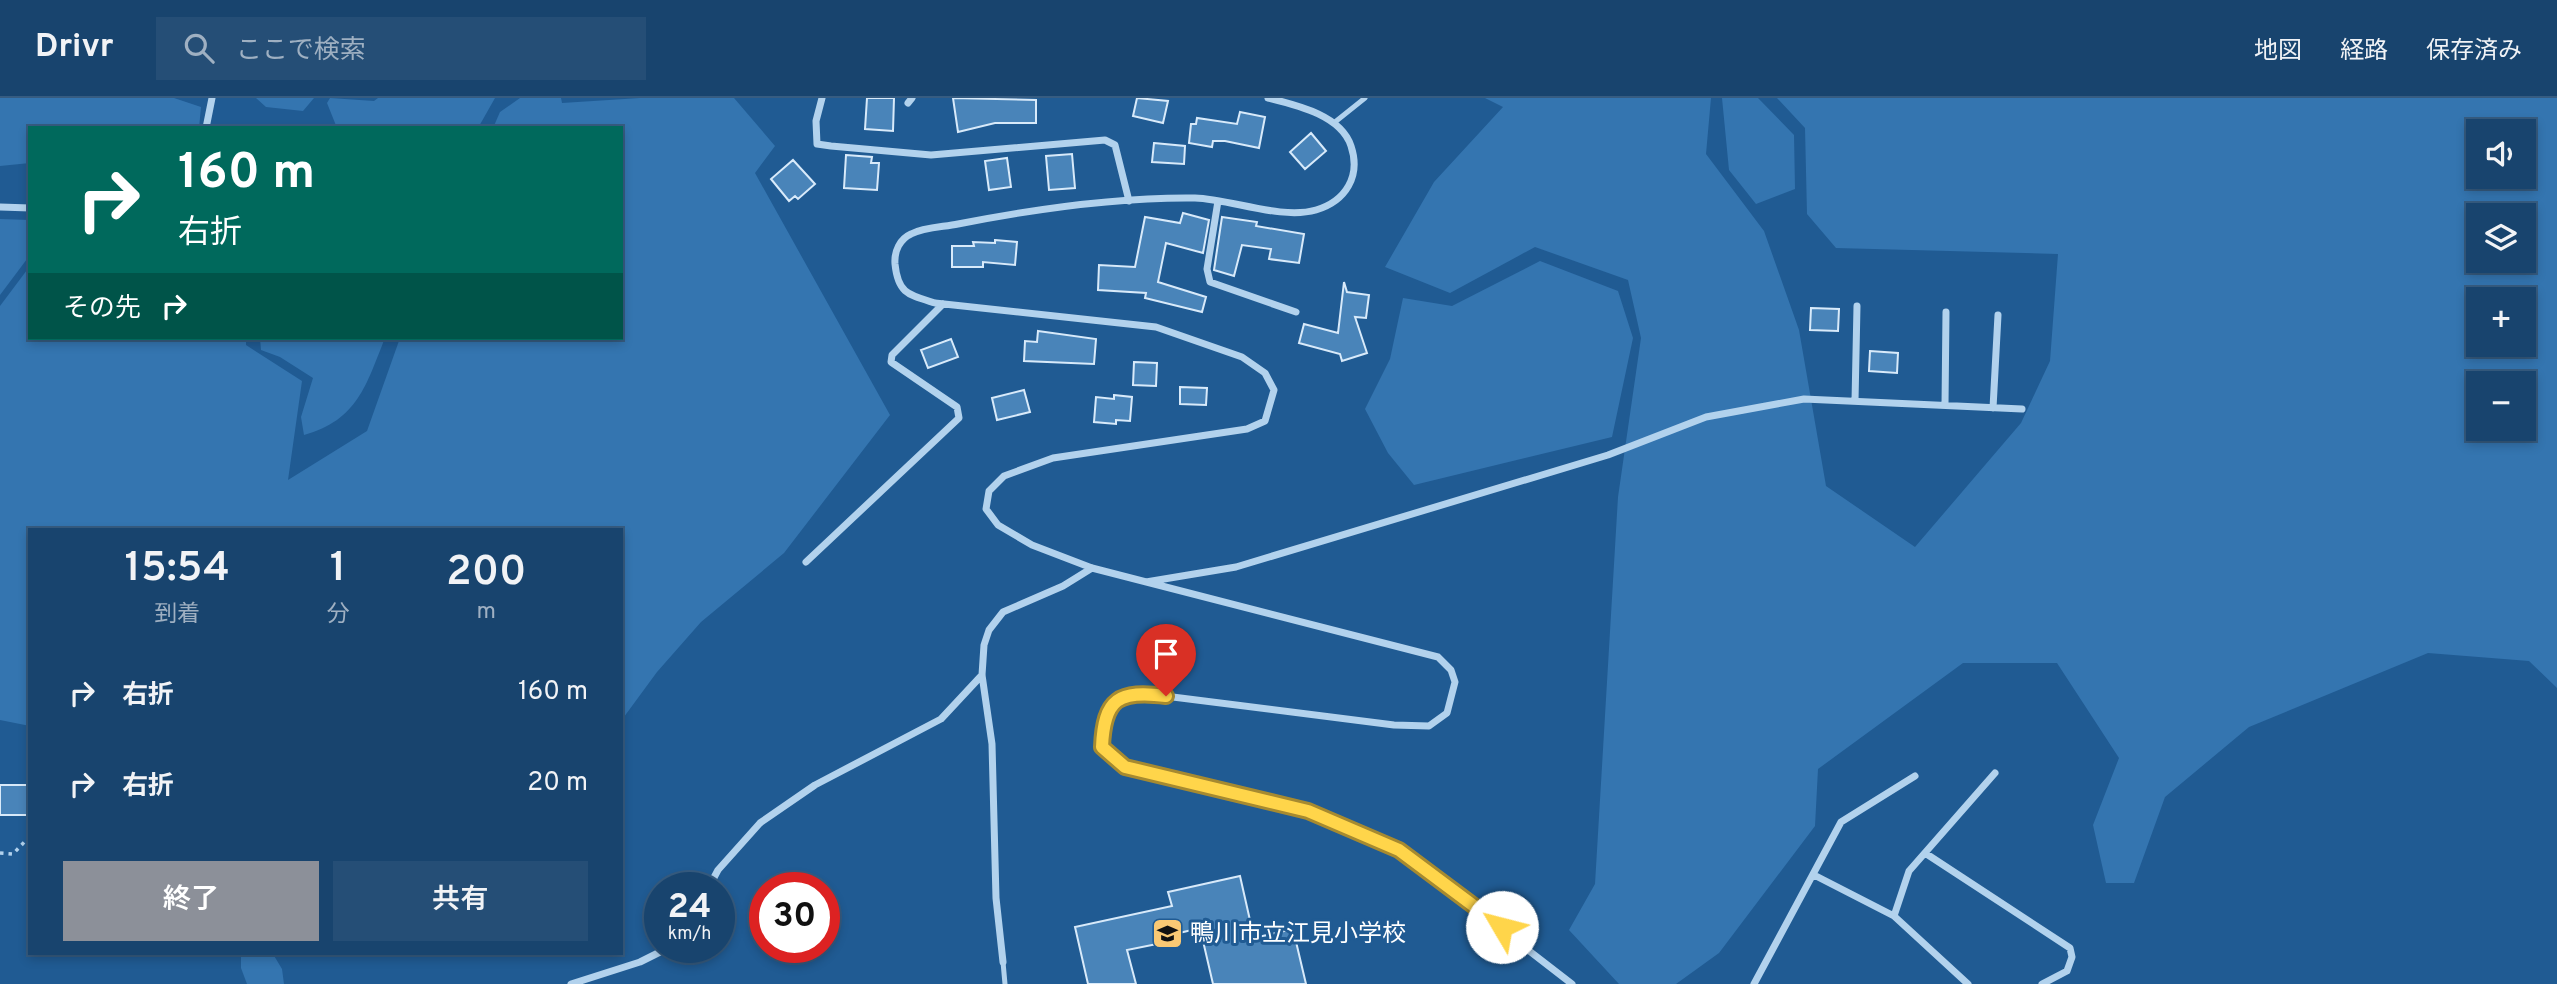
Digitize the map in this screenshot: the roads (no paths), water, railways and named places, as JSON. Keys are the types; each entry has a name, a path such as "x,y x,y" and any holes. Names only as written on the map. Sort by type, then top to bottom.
{"street":[{"path":"206,126 212,98"},
{"path":"822,98 814,134 817,144 931,155 1105,140 1115,145 1129,201"},
{"path":"1268,98 1335,122 1349,140 1357,162 1351,184 1335,202 1314,211 1295,212 1197,198 1129,201 977,220 913,233 899,242 895,258 897,281 908,295 943,304 1156,327 1242,357 1265,373 1274,390 1265,421 1256,425 1053,458 1004,475 989,491 986,509 999,525 1032,545 1091,568 1437,657 1451,670 1455,682 1447,713 1429,726 1394,725 1141,693 1121,697 1108,708 1103,723 1102,747 1125,767 1308,811 1399,850 1572,984"},
{"path":"1218,201 1207,269 1210,282 1296,312"},
{"path":"0,207 28,208"},
{"path":"806,562 959,418 957,407 891,362 892,355 943,304"},
{"path":"1854,401 1857,306"},
{"path":"1945,405 1946,312"},
{"path":"1993,408 1998,315"},
{"path":"1142,583 1236,567 1608,455 1706,417 1804,399 2022,409"},
{"path":"1003,962 996,898 992,744 982,675 989,630 1003,612 1063,586 1091,568"},
{"path":"717,872 760,822 815,785 941,719 982,675"},
{"path":"1894,916 1909,871 1995,773"},
{"path":"1754,984 1841,822 1914,776"},
{"path":"1925,853 2070,948 2072,957 2067,971 2042,984"},
{"path":"1814,875 1894,916 1968,984"},
{"path":"571,984 644,960"}],"lane":[{"path":"1335,122 1365,98"},
{"path":"1003,962 1005,984"}],"place":[{"name":"鴨川市立江見小学校","path":"1167,933"}]}
